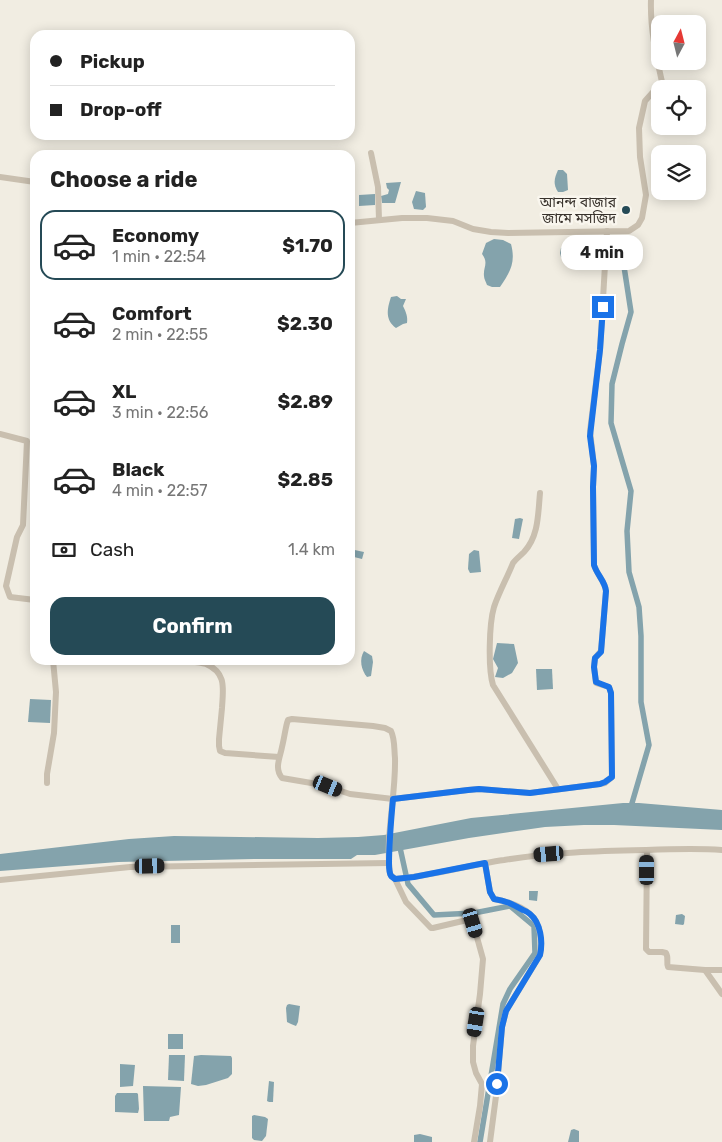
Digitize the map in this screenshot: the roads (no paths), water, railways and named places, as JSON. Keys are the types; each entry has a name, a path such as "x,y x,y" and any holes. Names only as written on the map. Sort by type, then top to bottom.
{"street":[{"path":"355,222 402,218 442,219 460,223 473,229 491,232 629,230 638,225 642,218 646,195 640,157 639,128 645,101 662,82 650,17 650,0"},
{"path":"371,153 378,187 379,220"},
{"path":"0,177 30,181"},
{"path":"607,231 600,350 590,436 594,466 594,565 604,583 606,591 601,652 595,658 595,675 597,684 610,688 612,777 605,782 530,793 479,789 393,799 350,794 323,784 282,778 279,773 278,757 282,748 287,723 290,720 385,728 391,731 393,735 395,772 393,799 390,828 389,859 390,874 398,878 414,877 527,856 602,851 722,850"},
{"path":"0,434 27,441 23,525 17,537 3,586 10,597 30,599"},
{"path":"540,493 535,534 524,552 517,557 513,564 495,606 490,650 491,678 492,685 558,789"},
{"path":"47,782 55,717 56,692 53,665"},
{"path":"208,665 219,673 224,688 219,739 220,751 278,757"},
{"path":"647,850 646,949 650,952 666,953 668,956 668,967 722,970"},
{"path":"0,880 130,867 389,859"},
{"path":"485,863 490,892 494,899 508,901 530,914 538,926 542,945 540,955 506,1011 502,1027 490,1142"},
{"path":"398,878 406,902 430,928 467,920 472,922 482,953 480,994 473,1046 473,1062 482,1084 474,1142"},
{"path":"705,970 722,994"}],"water":[{"path":"558,170 563,170 567,174 568,190 563,192 558,192 555,186"},
{"path":"401,182 395,203 382,203 381,196 388,194 389,190 386,183"},
{"path":"416,191 425,193 426,207 423,210 414,209 412,202"},
{"path":"375,194 375,205 359,206 359,195"},
{"path":"574,237 596,243 600,247 600,259 594,262 577,259 568,260 561,257 561,248 574,243"},
{"path":"494,239 503,240 511,244 513,257 507,277 500,287 487,285 484,277 485,263 482,254 486,243"},
{"path":"397,296 401,299 406,299 403,306 407,323 396,328 390,321 388,310 391,297"},
{"path":"515,519 523,519 519,539 512,538"},
{"path":"355,550 364,552 362,559 355,557"},
{"path":"474,550 479,551 481,572 470,573 468,569 469,554"},
{"path":"497,643 514,644 518,663 512,673 503,678 495,677 498,668 493,659"},
{"path":"364,651 372,656 373,662 371,676 367,677 361,664"},
{"path":"536,669 552,669 553,689 537,690"},
{"path":"30,699 51,700 50,723 28,722"},
{"path":"623,803 722,810 722,830 614,825 545,827 375,855 357,855 351,859 118,862 0,871 0,854 129,839 174,836 358,837 384,835 471,818"},
{"path":"529,891 538,891 537,901 529,900"},
{"path":"682,914 685,916 684,924 675,924 676,915"},
{"path":"171,925 180,925 180,943 171,943"},
{"path":"289,1004 300,1006 296,1026 287,1022 286,1008"},
{"path":"168,1034 183,1034 183,1049 168,1049"},
{"path":"169,1055 185,1055 184,1081 168,1080"},
{"path":"194,1056 231,1056 232,1074 228,1078 206,1085 198,1086 191,1084"},
{"path":"120,1064 135,1065 133,1086 120,1087"},
{"path":"269,1081 274,1082 273,1102 267,1101"},
{"path":"143,1086 181,1087 179,1115 170,1117 169,1121 144,1121"},
{"path":"117,1093 137,1093 138,1113 115,1112 115,1096"},
{"path":"252,1116 268,1119 266,1136 262,1141 252,1138"},
{"path":"571,1130 579,1131 579,1142 568,1142"},
{"path":"420,1134 432,1137 432,1142 414,1142 414,1135"}],"waterway":[{"path":"621,247 631,312 612,384 611,423 631,491 627,531 629,572 639,607 641,702 649,745 630,810"},
{"path":"399,843 408,884 434,915 474,913 510,906 534,926 535,953 510,989 503,1004 480,1142"}],"place":[{"name":"আনন্দ বাজার জামে মসজিদ","path":"626,210"}]}
